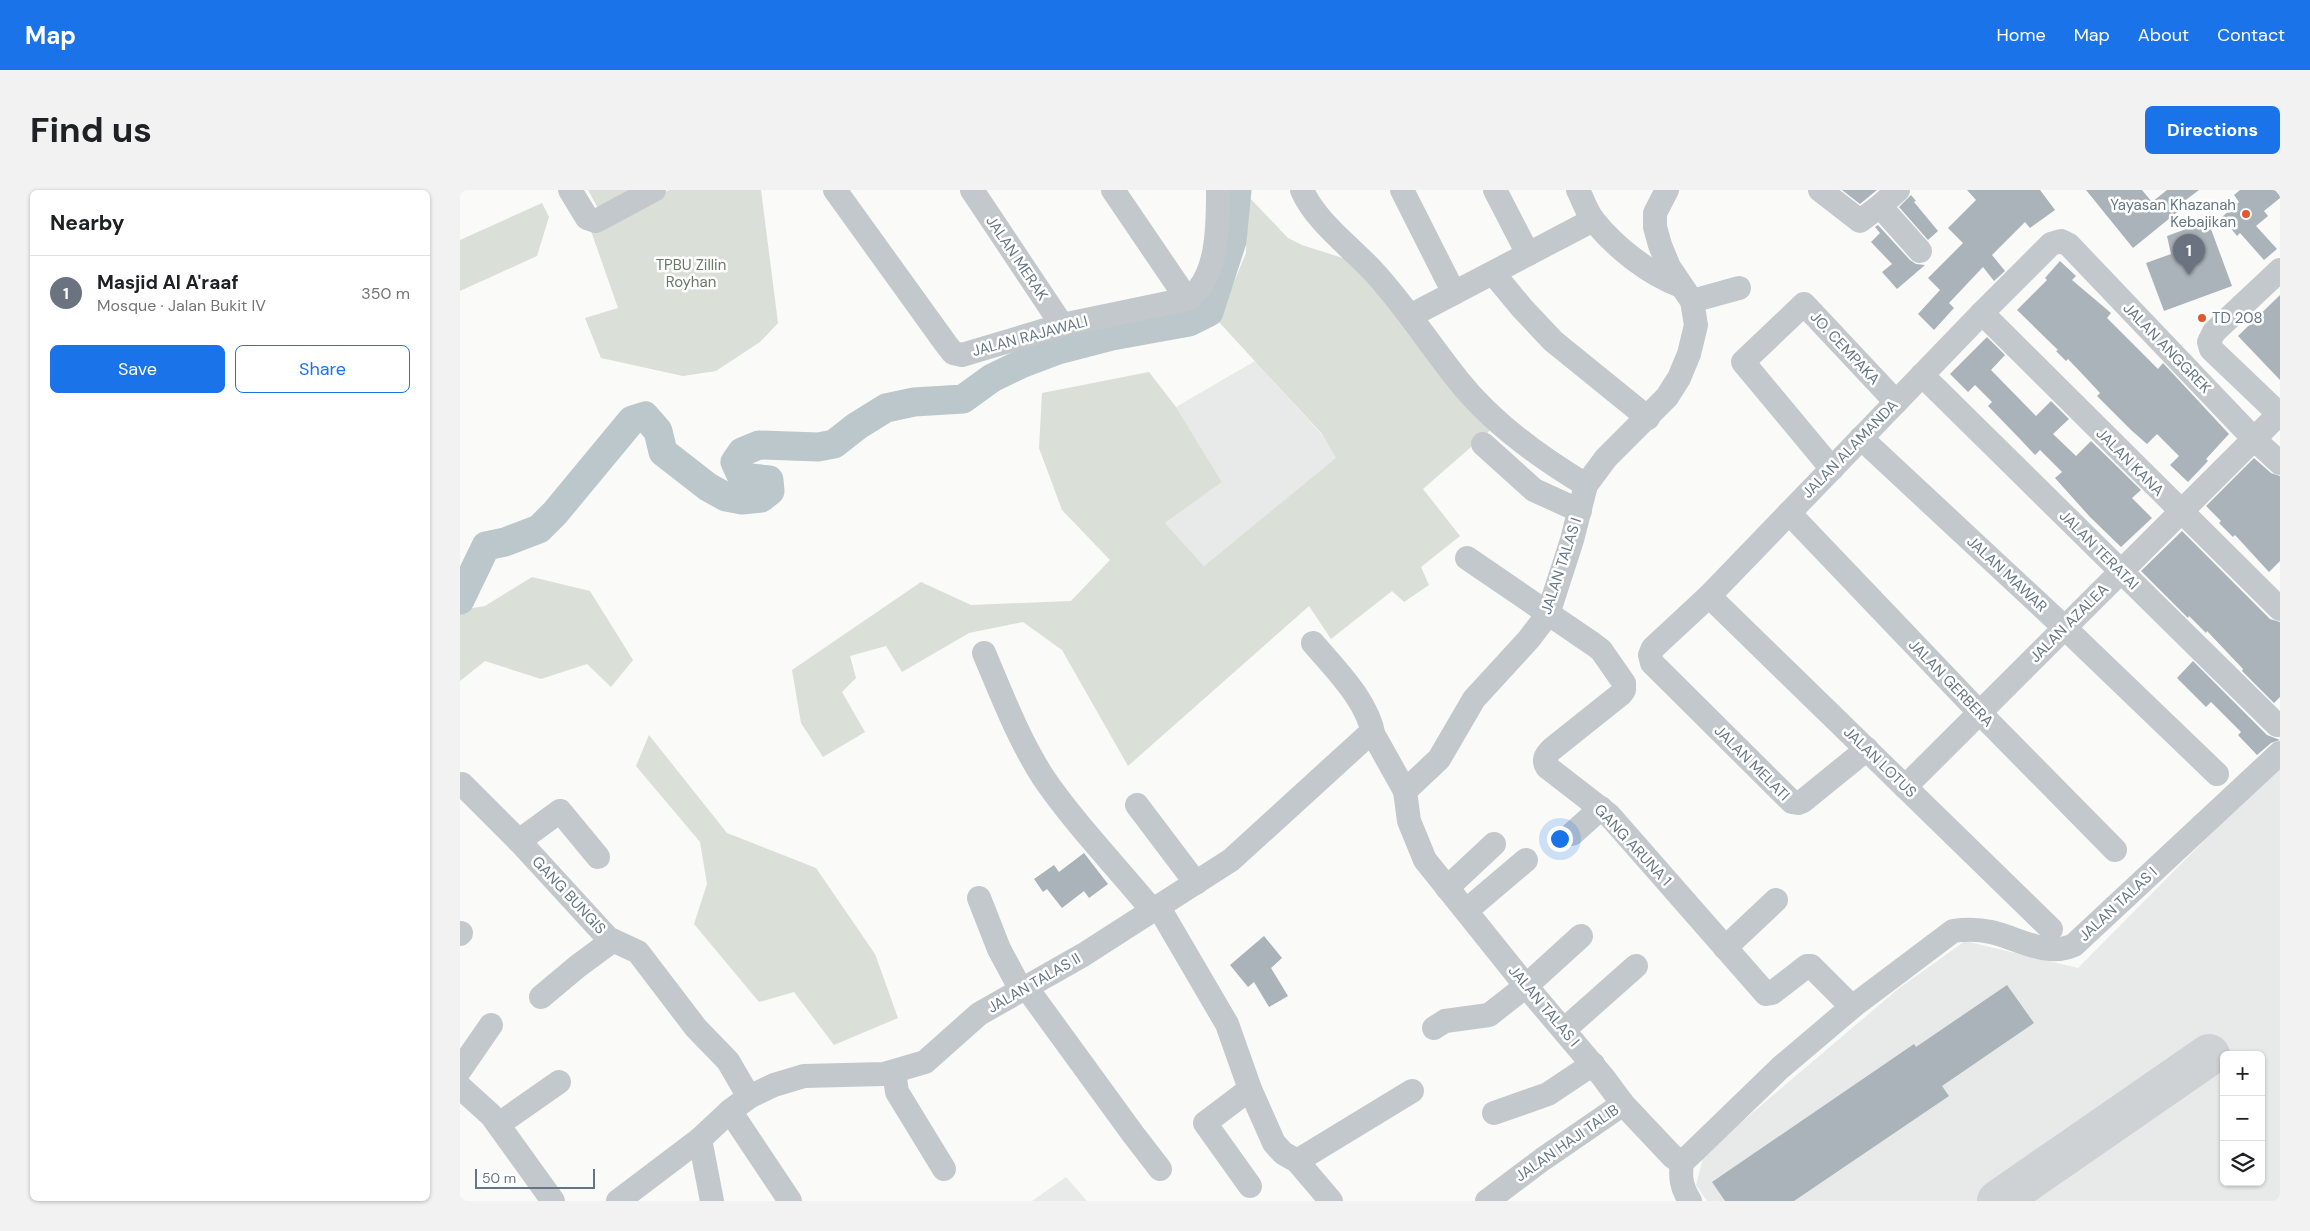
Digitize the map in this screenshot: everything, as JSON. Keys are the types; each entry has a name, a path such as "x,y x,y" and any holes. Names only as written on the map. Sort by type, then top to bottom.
{"street":[{"path":"570,190 587,218 593,221 654,190"},
{"name":"JALAN RAJAWALI","path":"835,190 953,353 962,355 1062,325 1187,299"},
{"name":"JALAN MERAK","path":"972,190 1062,325"},
{"path":"1113,190 1187,299 1202,286 1218,240 1218,190"},
{"path":"1302,190 1318,214 1412,315 1459,381 1496,420 1542,459 1586,485"},
{"path":"1402,190 1454,293"},
{"path":"1495,190 1528,254"},
{"path":"1578,190 1593,220 1637,260 1687,294 1739,288"},
{"name":"JALAN TALAS I","path":"1667,190 1655,213 1655,227 1669,267 1687,294 1696,325 1689,354 1671,391 1648,418 1606,458 1586,485 1580,511 1548,614 1529,639 1474,699 1439,759 1405,791 1409,821 1425,860 1526,986 1593,1064 1623,1104 1673,1157 1682,1160 1780,1068 1852,1007 1952,931 1968,928 1992,932 2057,951 2074,946 2280,753"},
{"path":"1820,190 1860,221 1898,190"},
{"path":"1880,206 1920,251"},
{"path":"1412,315 1593,220"},
{"name":"JALAN ANGGREK","path":"2052,244 2061,241 2069,245 2254,439 2280,463"},
{"name":"JALAN ALAMANDA","path":"1650,655 1653,648 1709,596 1982,313 2052,244"},
{"path":"2279,414 2211,349 2209,342 2214,332 2280,270"},
{"path":"1493,273 1553,341 1648,418"},
{"name":"JO. CEMPAKA","path":"1832,469 1743,362 1804,304 1896,402"},
{"name":"JALAN KANA","path":"1982,313 2180,512 2280,609"},
{"name":"JALAN TERATAI","path":"1922,375 2277,725"},
{"name":"JALAN AZALEA","path":"1905,786 2279,414"},
{"name":"JALAN MAWAR","path":"1861,438 2218,774"},
{"path":"1483,444 1534,490 1580,511"},
{"name":"JALAN GERBERA","path":"1789,513 1980,713 2116,850"},
{"path":"1467,558 1548,614"},
{"name":"JALAN LOTUS","path":"1709,596 2052,929"},
{"name":"GANG ARUNA 1","path":"1548,614 1601,650 1624,683 1624,690 1545,757 1546,766 1601,808 1766,994 1772,993 1807,966 1811,966 1852,1007"},
{"path":"1313,643 1348,684 1372,726 1374,737 1405,791"},
{"path":"984,653 1012,720 1043,776 1061,801 1155,908 1227,1024 1250,1090 1278,1148 1297,1161 1331,1201"},
{"name":"JALAN MELATI","path":"1650,655 1652,663 1792,802 1798,804 1866,749"},
{"name":"JALAN TALAS II","path":"618,1201 700,1139 730,1111 749,1097 774,1085 804,1076 865,1076 894,1072 924,1062 979,1014 1083,955 1196,883 1243,849 1357,744 1367,736 1374,737"},
{"name":"GANG BUNGIS","path":"466,798 519,841 612,941 638,952 696,1028 728,1061 749,1097"},
{"path":"1137,805 1196,883"},
{"path":"1572,834 1601,808"},
{"path":"519,841 560,811 598,856"},
{"path":"1447,888 1494,844"},
{"path":"1467,910 1526,860"},
{"path":"979,898 999,948 1024,989 1160,1169"},
{"path":"1725,948 1776,900"},
{"path":"1434,1028 1445,1021 1489,1015 1526,986 1580,936"},
{"path":"541,997 612,941"},
{"path":"1565,1030 1636,966"},
{"path":"460,1070 491,1025"},
{"path":"1494,1113 1548,1094 1593,1064"},
{"path":"894,1072 897,1092 944,1169"},
{"path":"498,1124 559,1082"},
{"path":"460,1087 491,1115 553,1201"},
{"path":"1250,1090 1205,1123 1250,1186"},
{"path":"1297,1161 1412,1092"},
{"name":"JALAN HAJI TALIB","path":"1487,1201 1543,1159 1623,1104"},
{"path":"730,1111 790,1201"},
{"path":"700,1139 712,1201"},
{"path":"1682,1160 1680,1178 1684,1192 1690,1201"}],"shaded area":[{"path":"1255,361 1322,435 1337,458 1204,566 1165,523 1222,482 1176,407"},
{"path":"2280,764 2280,1201 1707,1201 1696,1185 1704,1154 1898,989 1965,941 2078,968"},
{"path":"1066,1177 1087,1201 1032,1201"}],"green space":[{"path":"588,190 634,190 599,210"},
{"name":"TPBU Zillin Royhan","path":"669,190 761,190 778,323 760,342 716,371 683,376 601,358 585,318 618,308 591,231"},
{"path":"1247,195 1288,238 1302,245 1349,260 1495,426 1423,489 1460,536 1421,567 1429,585 1404,602 1392,591 1331,639 1309,606 1128,766 1062,650 1023,622 969,633 902,672 886,646 850,656 856,678 842,692 865,732 823,757 801,723 792,670 921,582 971,605 1071,601 1110,560 1062,510 1039,448 1042,393 1149,372 1176,407 1222,482 1165,523 1204,566 1336,458 1322,434 1218,321 1246,253"},
{"path":"542,203 549,217 537,256 460,291 460,240"},
{"path":"532,577 590,591 633,660 611,687 587,664 541,679 485,661 460,681 460,610 485,606"},
{"path":"649,735 727,833 816,868 875,954 898,1018 834,1045 794,992 759,1002 694,924 707,884 700,842 636,766"}],"building":[{"path":"1842,190 1877,190 1860,204"},
{"path":"1967,190 2040,190 2055,210 2030,228 2025,222 1992,255 2005,271 1994,281 1983,267 1949,303 1954,308 1934,330 1918,314 1940,290 1928,278 1963,243 1948,228 1976,200"},
{"path":"2086,190 2142,190 2152,202 2167,190 2199,190 2183,202 2186,205 2133,248"},
{"name":"Yayasan Khazanah Kebajikan","path":"2240,190 2275,190 2280,196 2264,211 2268,216 2256,226 2277,249 2264,260 2240,233 2237,236 2222,217 2239,202 2234,195"},
{"path":"1911,195 1916,201 1914,202 1938,231 1928,240 1899,207"},
{"path":"2208,221 2232,286 2164,311 2146,263 2171,254 2167,236"},
{"path":"1878,225 1910,260 1916,264 1925,265 1897,289 1882,272 1892,264 1871,242 1880,233 1875,227"},
{"path":"2060,261 2076,276 2072,280 2111,313 2107,318 2158,369 2163,363 2229,434 2206,459 2208,461 2188,482 2170,465 2179,456 2157,434 2147,444 2131,430 2097,396 2100,393 2068,359 2066,361 2056,351 2058,350 2017,310 2047,280 2045,278"},
{"path":"2280,295 2280,380 2238,336"},
{"path":"1987,337 2005,355 1991,370 2036,416 2051,401 2069,419 2053,434 2076,456 2091,441 2141,490 2132,498 2152,518 2121,547 2090,517 2055,478 2062,472 2040,450 2035,455 1988,406 1992,402 1975,385 1968,392 1950,374"},
{"path":"2254,458 2271,473 2280,476 2280,561 2269,572 2235,535 2233,537 2219,523 2221,521 2206,506"},
{"path":"2182,531 2270,619 2280,622 2280,697 2274,703 2242,671 2243,669 2207,631 2206,633 2189,616 2188,618 2141,571"},
{"path":"2193,661 2267,735 2280,740 2271,743 2257,755 2238,735 2241,732 2211,702 2206,707 2177,678"},
{"path":"1084,853 1108,884 1089,898 1084,891 1062,908 1047,889 1043,892 1034,879 1054,865 1059,872"},
{"path":"1264,936 1282,958 1271,968 1288,996 1269,1007 1254,982 1248,987 1230,965"},
{"path":"2007,985 2034,1023 1942,1086 1949,1096 1794,1201 1725,1201 1712,1182 1914,1044 1916,1047"}],"waterway":[{"path":"460,600 486,546 505,542 539,529 555,513 632,420 645,416 658,431 663,452 708,487 726,497 742,500 761,498 770,491 769,480 742,477 735,462 742,452 759,445 818,447 834,444 857,426 886,408 914,402 963,399 992,378 1021,364 1058,350 1112,336 1189,322 1209,312 1232,241 1237,190"}],"taxiway":[{"path":"1998,1201 2209,1055"}],"place":[{"name":"Yayasan Khazanah Kebajikan","path":"2246,214"},
{"name":"Masjid Al A'raaf","path":"2189,275"},
{"name":"TD 208","path":"2202,318"}]}
